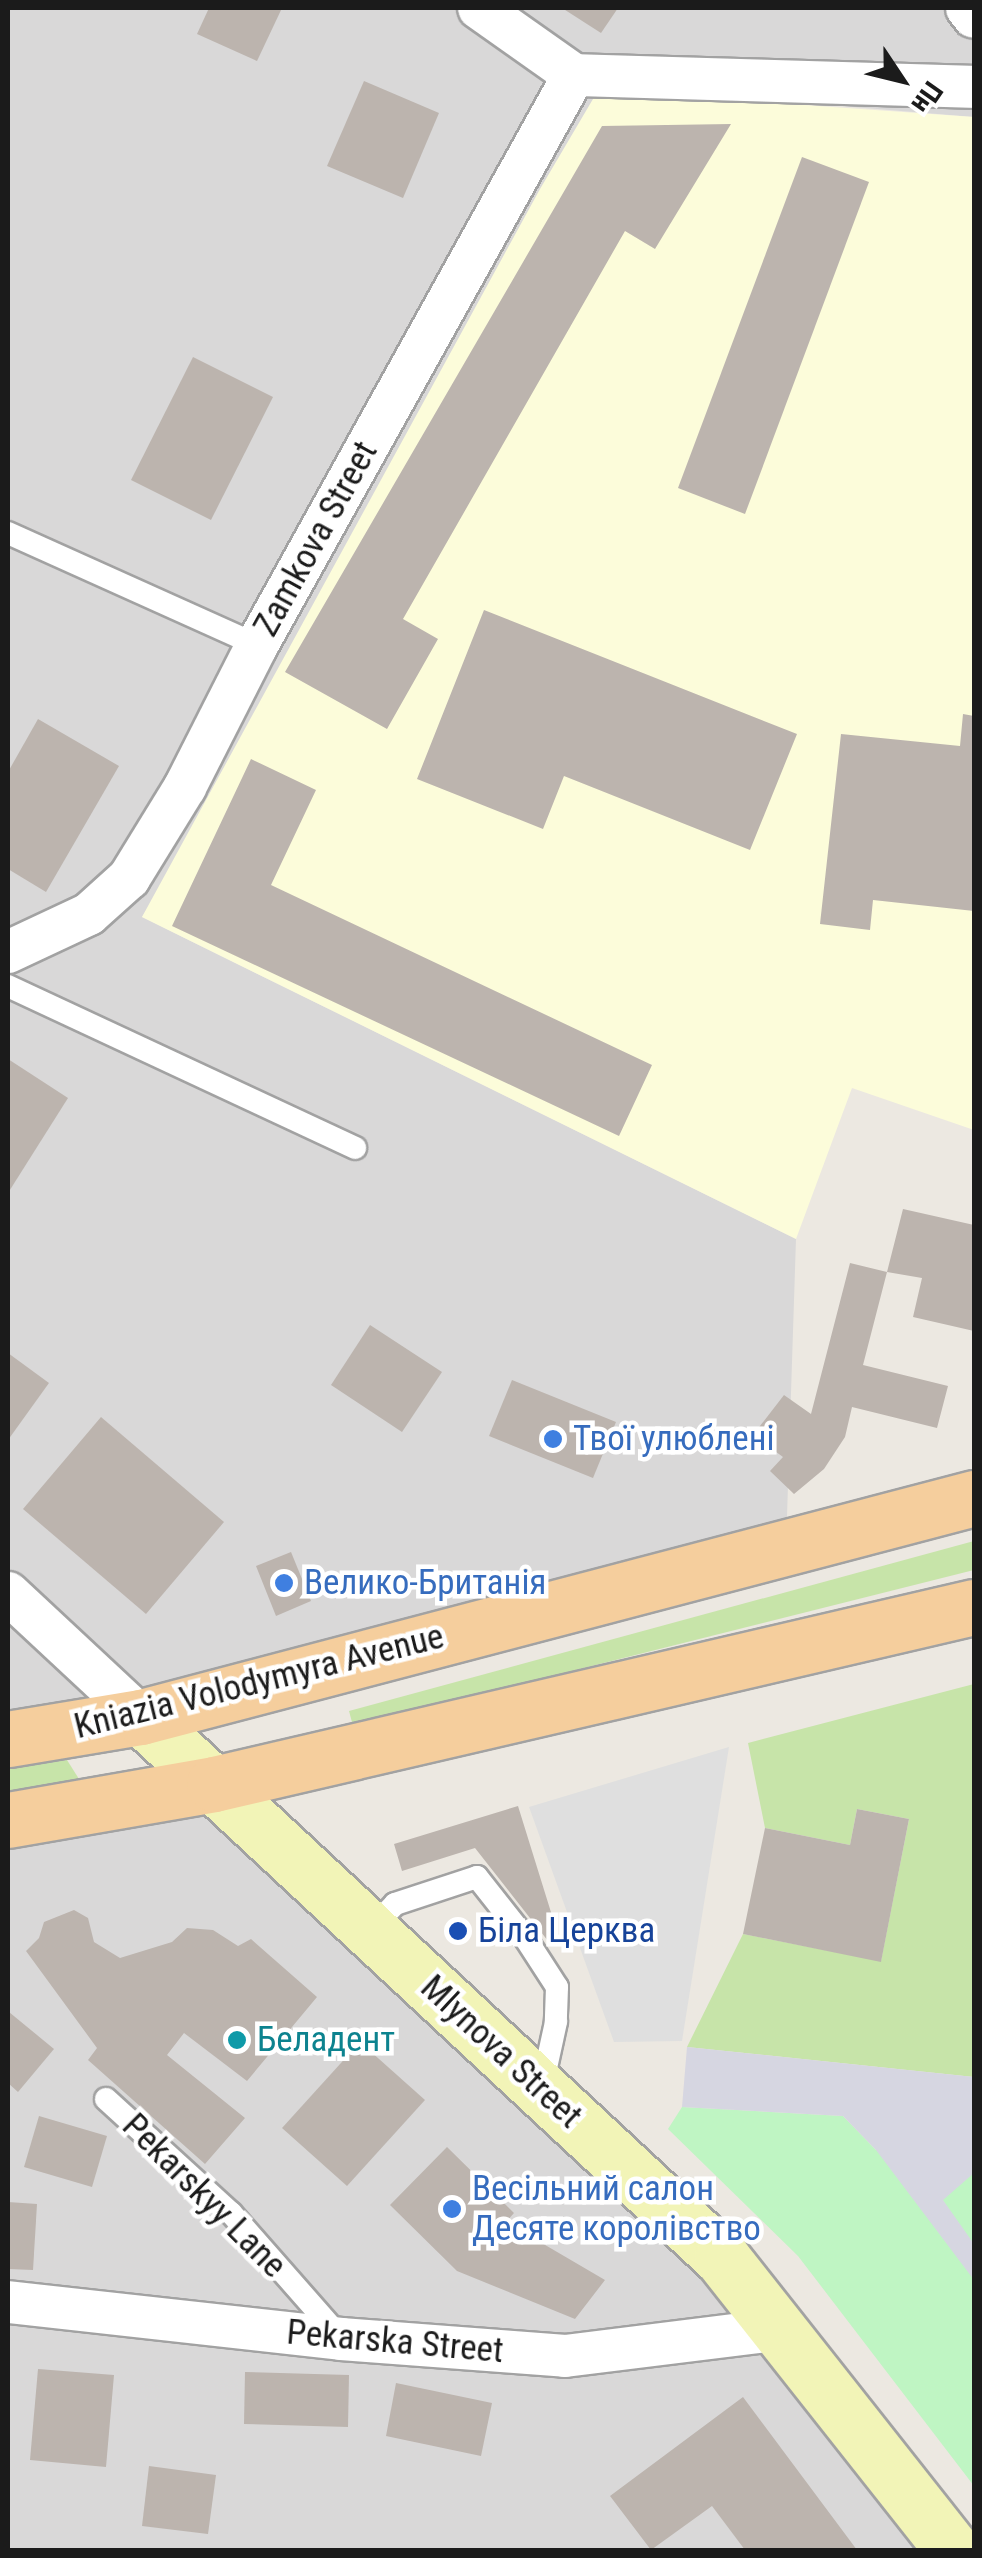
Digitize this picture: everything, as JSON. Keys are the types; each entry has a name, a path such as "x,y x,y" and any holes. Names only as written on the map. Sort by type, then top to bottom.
{"main road":[{"name":"Kniazia Volodymyra Avenue","path":"8,1739 141,1717 974,1498"},
{"path":"8,1820 214,1784 974,1608"}],"street":[{"path":"479,8 574,74 974,87"},
{"path":"967,8 974,17"},
{"name":"Zamkova Street","path":"8,952 89,914 128,878 184,788 256,645 574,74"},
{"name":"Mlynova Street","path":"8,1592 722,2258 953,2550"},
{"name":"Pekarska Street","path":"8,2302 341,2339 565,2356 782,2330"}],"lane":[{"path":"8,533 256,645"},
{"path":"8,986 355,1148"},
{"path":"370,1930 396,1904 476,1878 526,1939 557,1987 556,2022 541,2090"},
{"name":"Pekarskyy Lane","path":"106,2099 231,2213 341,2339"}],"shaded area":[{"path":"8,8 974,8 974,117 669,92 142,917 796,1239 786,1547 8,1737"},
{"path":"609,91 974,117 974,1130 852,1088 796,1239 142,917 540,189 593,99"},
{"path":"729,1747 682,2041 614,2042 529,1807"},
{"path":"214,1784 781,2329 954,2550 8,2550 8,1814"},
{"path":"687,2047 974,2077 974,2173 943,2200 974,2244 974,2280 876,2150 843,2116 682,2107"}],"green space":[{"path":"974,1541 974,1570 353,1726 349,1711"},
{"path":"974,1684 974,2077 687,2047 743,1934 881,1961 909,1819 857,1809 850,1845 765,1828 748,1743"},
{"path":"67,1760 79,1779 8,1791 8,1769"},
{"path":"682,2107 843,2116 876,2150 974,2156 974,2486 798,2256 668,2129"}],"building":[{"path":"209,8 282,8 257,61 197,34"},
{"path":"562,8 618,8 601,33"},
{"path":"364,81 439,113 403,198 327,166"},
{"path":"731,124 655,249 625,231 403,619 438,639 387,729 285,672 602,126"},
{"path":"802,157 869,182 745,514 678,488"},
{"path":"193,357 273,397 211,520 131,480"},
{"path":"484,610 797,734 750,850 564,776 543,829 417,779"},
{"path":"963,714 974,716 974,911 873,900 870,930 820,924 841,734 960,746"},
{"path":"38,719 119,766 46,892 8,869 8,772"},
{"path":"251,759 316,790 271,885 652,1065 619,1136 172,926"},
{"path":"8,1059 68,1098 8,1193"},
{"path":"903,1209 974,1225 974,1331 913,1317 922,1278 887,1272"},
{"path":"850,1263 887,1272 863,1365 948,1386 937,1428 852,1407 845,1437 824,1469 794,1494 770,1471 783,1457 753,1435 784,1395 811,1414"},
{"path":"370,1325 442,1372 402,1432 331,1385"},
{"path":"8,1353 49,1383 8,1440"},
{"path":"512,1380 616,1422 593,1478 489,1436"},
{"path":"101,1417 224,1522 146,1614 23,1509"},
{"name":"Велико-Британія","path":"291,1552 311,1601 276,1616 256,1566"},
{"path":"518,1806 559,1938 548,1941 475,1848 402,1871 394,1844"},
{"path":"857,1809 909,1819 881,1962 743,1934 765,1828 850,1845"},
{"name":"Беладент","path":"74,1910 88,1918 94,1942 120,1958 172,1942 187,1928 213,1930 238,1946 251,1939 317,1997 247,2081 184,2033 167,2055 245,2118 205,2164 88,2060 97,2048 26,1951 39,1938 44,1922"},
{"path":"9,2012 54,2049 18,2092 8,2083"},
{"path":"360,2042 425,2100 347,2186 282,2128"},
{"path":"39,2116 107,2136 92,2187 24,2167"},
{"path":"447,2147 514,2213 506,2222 605,2280 575,2319 457,2271 390,2205"},
{"path":"8,2202 37,2204 33,2270 8,2269"},
{"path":"38,2369 114,2375 106,2467 30,2460"},
{"path":"245,2372 349,2375 348,2427 244,2424"},
{"path":"396,2383 492,2403 481,2456 386,2436"},
{"path":"743,2397 857,2550 745,2550 712,2506 651,2550 610,2496"},
{"path":"149,2466 216,2475 208,2534 142,2526"}],"place":[{"name":"Твої улюблені","path":"553,1439"},
{"name":"Велико-Британія","path":"284,1583"},
{"name":"Біла Церква","path":"458,1931"},
{"name":"Беладент","path":"237,2040"},
{"name":"Весільний салон Десяте королівство","path":"452,2209"}]}
